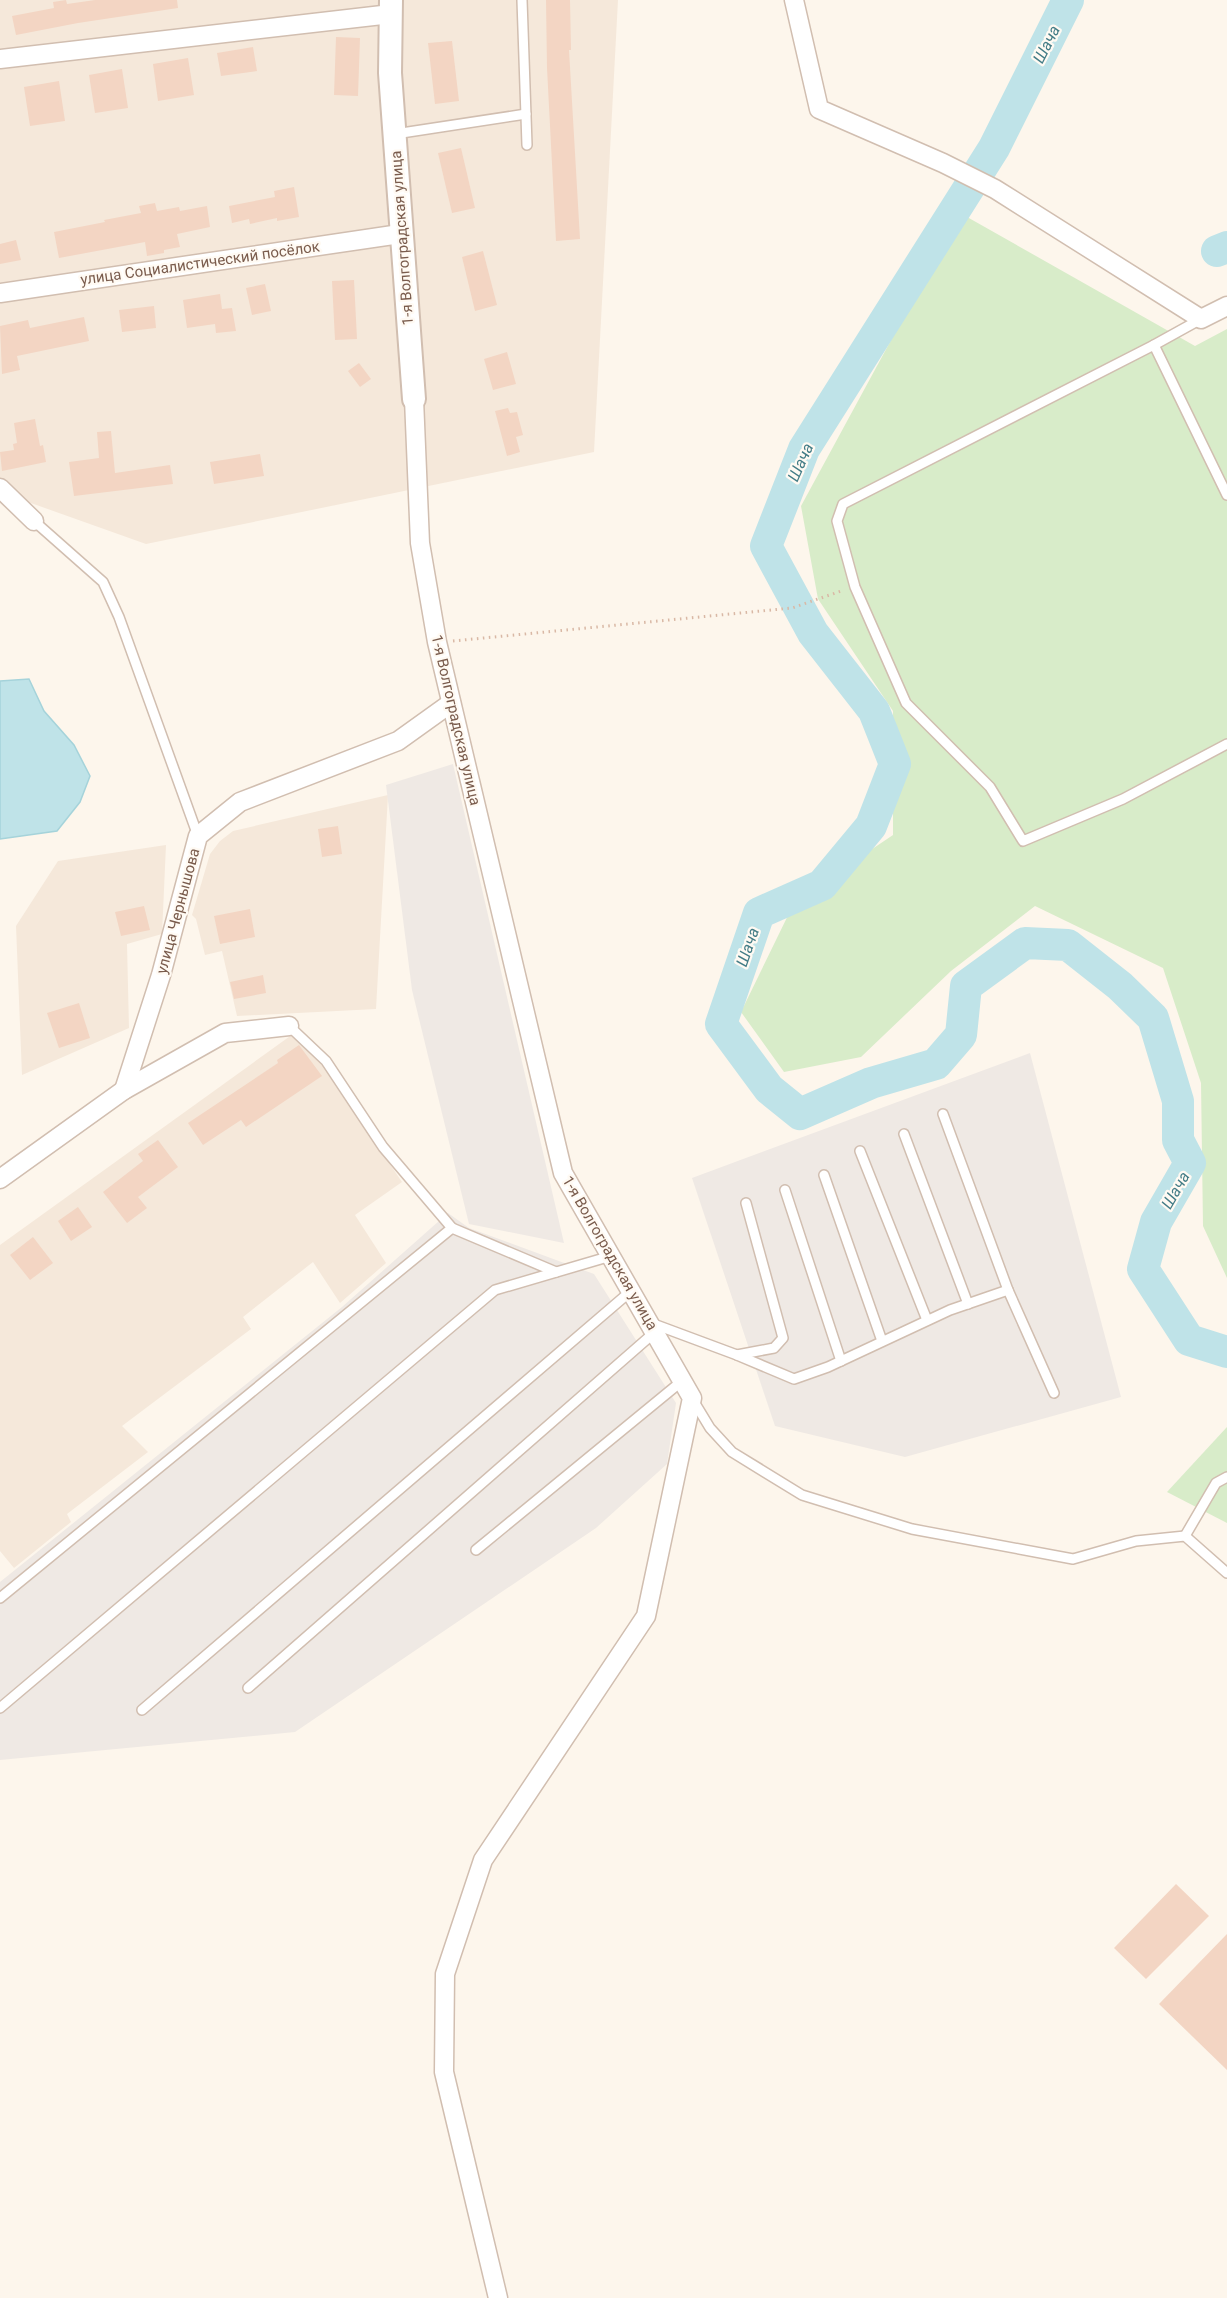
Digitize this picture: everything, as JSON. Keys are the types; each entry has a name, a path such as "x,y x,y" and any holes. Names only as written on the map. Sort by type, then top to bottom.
{"street":[{"path":"794,0 819,109 943,163 995,189 1201,319 1227,306"},
{"path":"0,59 391,7"},
{"name":"1-я Волгоградская улица","path":"391,7 390,73 400,234 414,399 420,543 436,642 563,1173 692,1398"},
{"name":"улица Социалистический посёлок","path":"0,293 400,234"},
{"path":"0,488 34,521"},
{"name":"улица Чернышова","path":"124,1090 161,975 198,836 240,802 398,741 451,703"},
{"path":"0,1179 124,1090 225,1033 290,1026"},
{"path":"498,2298 444,2072 445,1974 483,1860 646,1616 692,1398"}],"lane":[{"path":"522,0 527,146"},
{"path":"394,134 526,114"},
{"path":"1201,319 843,504 837,521 855,587 906,703 990,787 1023,841 1123,799 1227,744"},
{"path":"1154,345 1227,495"},
{"path":"34,521 103,582 119,617 198,836"},
{"path":"290,1026 326,1061 383,1148 452,1228 556,1272"},
{"path":"943,1114 1008,1290 1054,1393"},
{"path":"904,1134 968,1304"},
{"path":"860,1151 927,1320"},
{"path":"824,1175 882,1341"},
{"path":"785,1190 841,1361"},
{"path":"737,1355 774,1348 783,1338 746,1203"},
{"path":"0,1598 452,1228"},
{"path":"0,1708 495,1290 611,1256"},
{"path":"248,1688 652,1327 737,1355 794,1379 841,1361 927,1320 1008,1290"},
{"path":"142,1710 631,1292"},
{"path":"477,1550 682,1381"},
{"path":"692,1398 710,1428 732,1452 802,1495 912,1528 1073,1559 1136,1541 1185,1536 1227,1573"},
{"path":"1185,1536 1216,1483 1227,1477"}],"path":[{"path":"436,642 792,608 855,587"}],"shaded area":[{"path":"0,0 618,0 594,452 146,544 0,492"},
{"path":"453,764 564,1243 469,1224 412,990 386,785"},
{"path":"388,795 376,1009 237,1016 222,951 205,955 196,919 192,915 210,854 220,841 233,831"},
{"path":"166,845 162,934 127,944 129,1028 22,1075 16,926 58,861"},
{"path":"293,1034 310,1047 402,1182 355,1215 386,1263 340,1303 313,1262 243,1317 251,1329 122,1426 148,1452 67,1514 71,1522 14,1568 0,1551 0,1245"},
{"path":"1030,1053 1121,1397 905,1457 775,1426 692,1178"},
{"path":"448,1213 469,1228 594,1274 676,1403 667,1464 596,1528 295,1732 0,1760 0,1582 342,1307"}],"green space":[{"path":"960,213 1195,346 1227,329 1227,1278 1203,1226 1201,1083 1163,968 1035,906 951,971 861,1057 784,1072 741,1012 795,901 893,835 893,711 818,599 801,506"},
{"path":"1227,1427 1227,1523 1167,1492"}],"water":[{"path":"29,679 44,711 74,745 90,776 80,802 57,831 0,839 0,681"}],"building":[{"path":"66,0 67,4 95,0 177,0 178,8 16,35 12,16 54,8 53,2"},
{"path":"546,0 570,0 571,50 569,50 580,239 556,241 547,68"},
{"path":"336,37 360,38 358,96 334,95"},
{"path":"452,41 459,101 435,104 428,43"},
{"path":"253,47 257,71 221,76 217,53"},
{"path":"188,58 194,95 158,101 153,64"},
{"path":"122,69 128,108 95,113 89,75"},
{"path":"59,81 65,121 30,126 24,87"},
{"path":"461,148 475,208 452,213 438,153"},
{"path":"294,187 299,217 277,221 277,218 250,224 249,219 232,223 229,206 275,197 274,191"},
{"path":"155,203 157,211 179,207 180,211 207,206 210,227 177,234 180,247 164,250 164,253 147,256 145,242 59,258 54,232 141,213 139,206"},
{"path":"16,240 21,260 0,264 0,244"},
{"path":"483,251 497,305 475,311 462,257"},
{"path":"354,280 357,339 335,340 332,281"},
{"path":"265,284 271,311 252,315 246,288"},
{"path":"220,294 222,309 232,308 236,331 216,333 215,324 187,328 183,300"},
{"path":"154,306 156,328 122,332 119,310"},
{"path":"84,317 89,341 17,356 20,370 2,374 0,326 28,320 30,328"},
{"path":"507,352 516,384 493,390 484,359"},
{"path":"359,363 371,379 360,387 348,371"},
{"path":"508,408 510,413 517,412 523,435 516,437 520,452 507,456 495,411"},
{"path":"35,419 40,446 43,445 46,462 2,471 0,452 14,450 13,444 17,443 14,423"},
{"path":"111,431 115,473 170,465 173,484 74,496 69,462 99,458 97,432"},
{"path":"260,454 264,476 214,484 210,462"},
{"path":"338,826 342,854 322,857 318,829"},
{"path":"144,906 150,930 121,936 115,912"},
{"path":"250,909 255,937 220,944 214,916"},
{"path":"263,975 266,993 234,999 230,982"},
{"path":"79,1003 90,1038 59,1048 47,1013"},
{"path":"299,1045 322,1076 246,1127 241,1120 203,1145 188,1123 278,1063 277,1060"},
{"path":"158,1140 178,1167 138,1197 147,1208 127,1223 103,1192 143,1161 138,1154"},
{"path":"78,1207 92,1227 71,1241 58,1221"},
{"path":"33,1237 53,1263 30,1280 10,1255"},
{"path":"1176,1884 1209,1916 1146,1979 1114,1948"},
{"path":"1227,1934 1227,2070 1159,2004"}],"waterway":[{"name":"Шача","path":"1068,0 994,148 804,449 766,546 813,633 874,711 895,764 871,826 822,885 759,913 721,1024 769,1089 800,1114 871,1083 936,1064 961,1035 966,986 1025,943 1068,945 1120,986 1153,1018 1178,1101 1178,1140 1190,1163 1156,1222 1143,1269 1189,1340 1227,1352"},
{"path":"1217,251 1227,247"}]}
